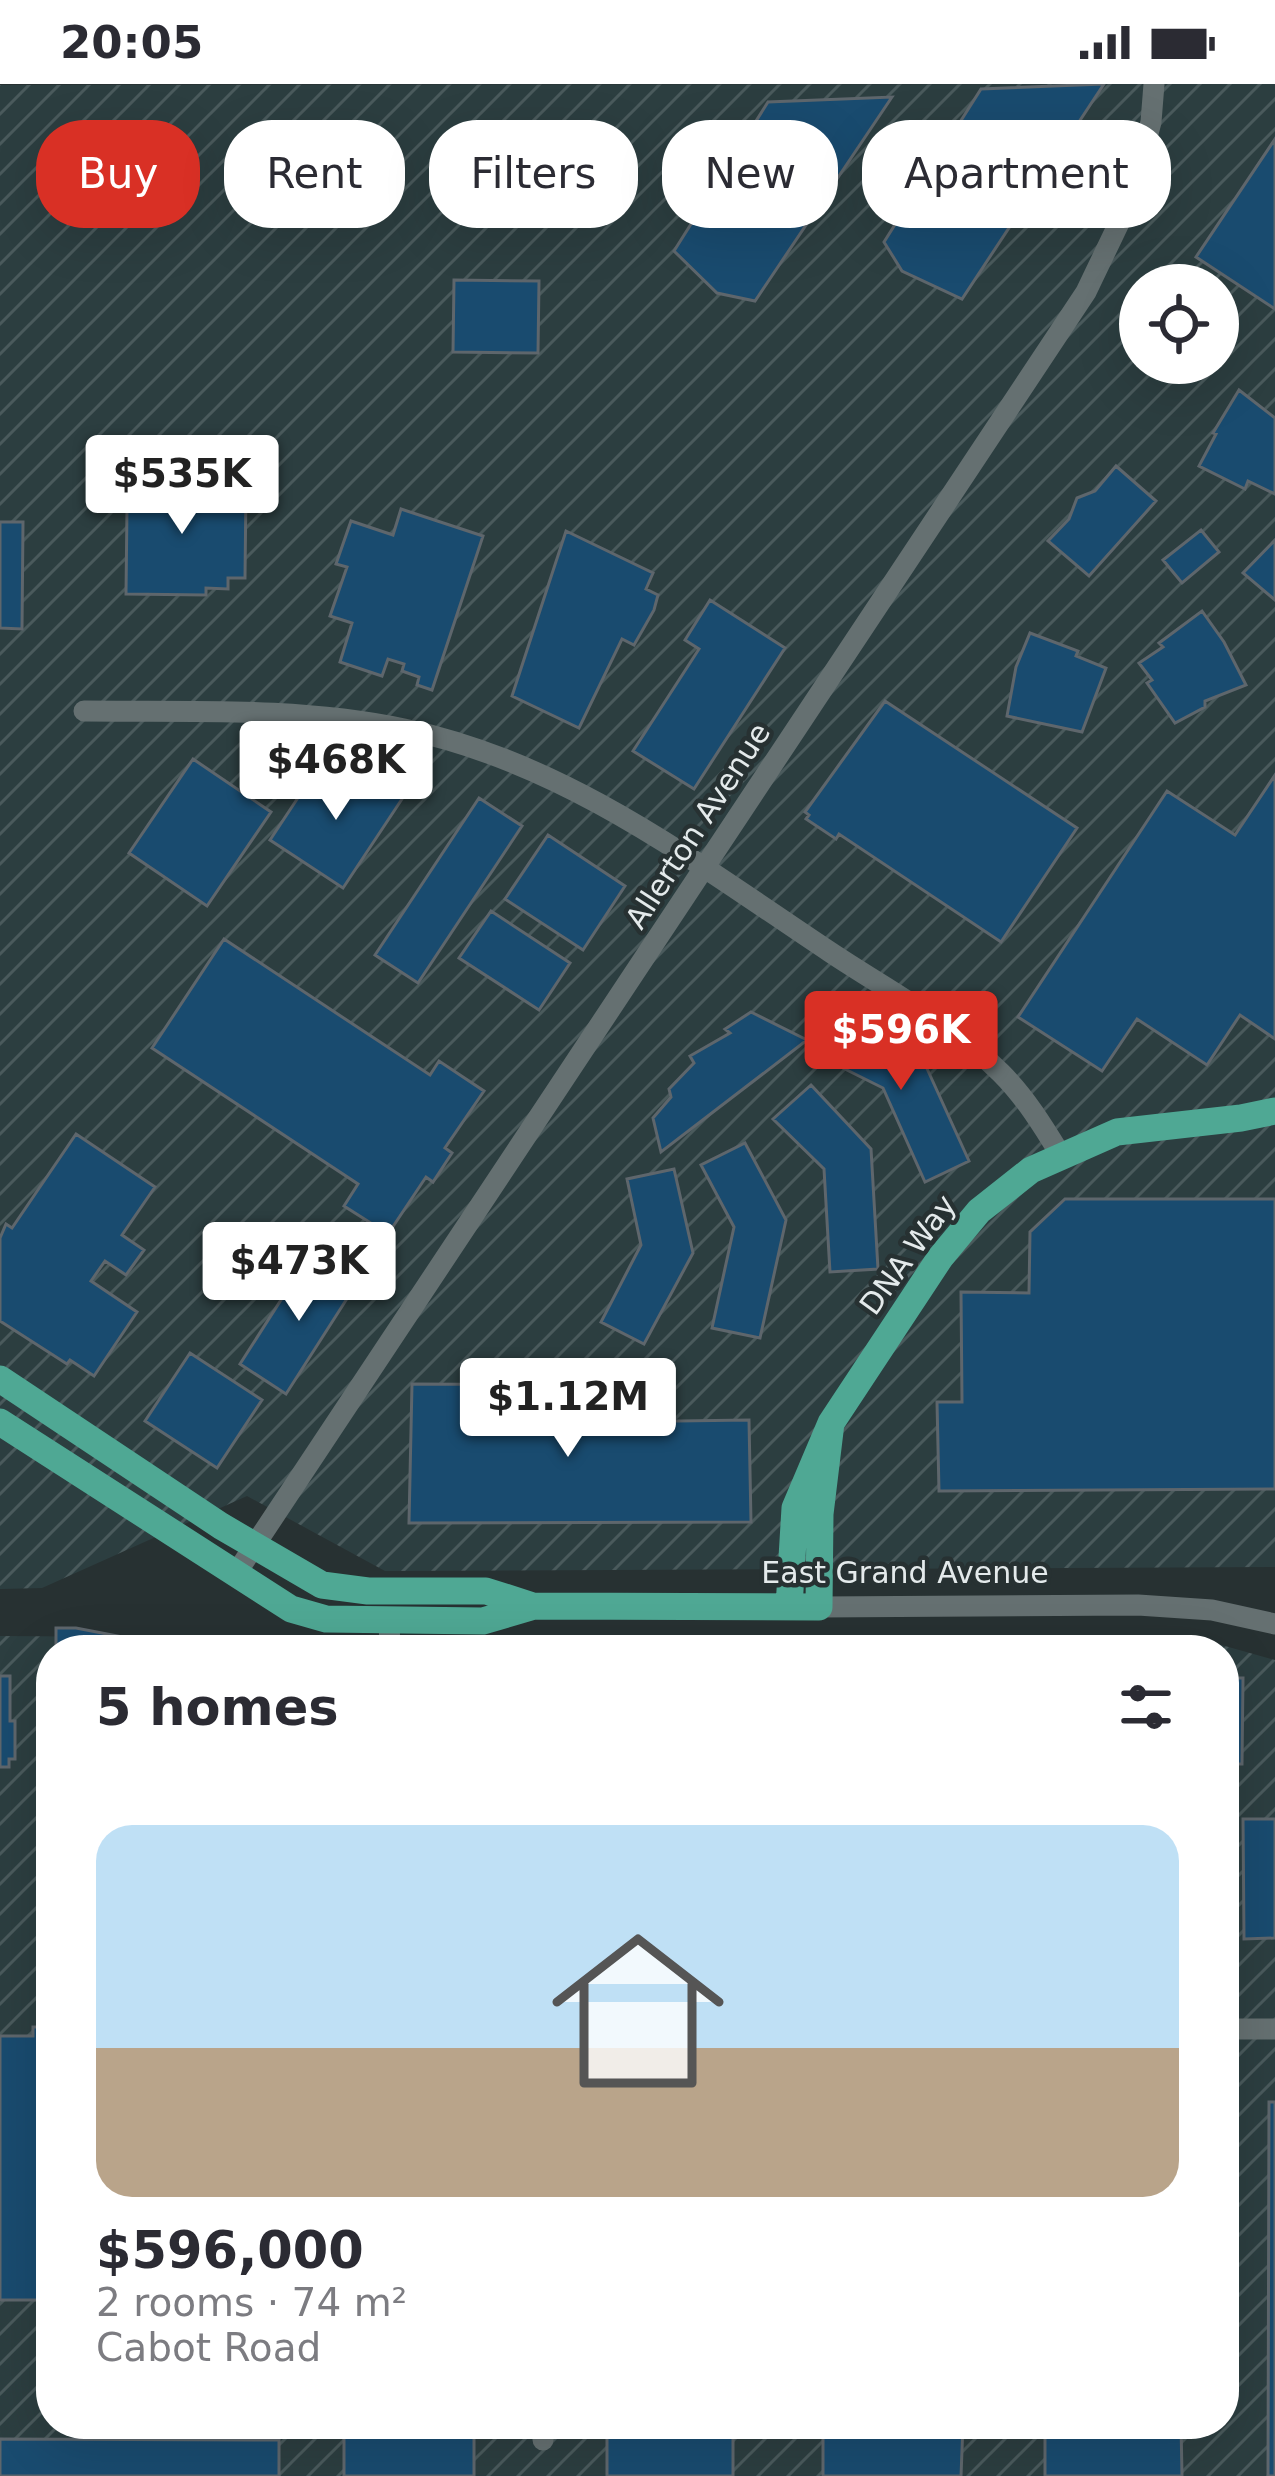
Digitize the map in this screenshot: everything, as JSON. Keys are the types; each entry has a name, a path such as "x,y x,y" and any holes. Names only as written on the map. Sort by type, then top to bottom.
{"main road":[{"name":"DNA Way","path":"789,1607 795,1508 831,1424 958,1234 1004,1189 1060,1154 1117,1132 1275,1111"},
{"name":"East Grand Avenue","path":"0,1379 308,1579 336,1589 486,1591 534,1606"},
{"name":"East Grand Avenue","path":"0,1422 235,1575 311,1616 484,1621 534,1606 819,1607"},
{"name":"DNA Way","path":"819,1607 820,1514 831,1424"}],"street":[{"name":"Allerton Avenue","path":"235,1575 1086,292 1131,198 1151,122 1154,84"},
{"path":"84,711 359,721 447,739 567,786 705,869 979,1053 1026,1101 1060,1154"},
{"name":"East Grand Avenue","path":"819,1607 1154,1606 1212,1610 1275,1624"},
{"path":"389,1620 390,1635"},
{"path":"1239,2029 1275,2029"}],"shaded area":[{"path":"1275,84 1275,1567 385,1571 247,1496 42,1588 0,1589 0,85"},
{"path":"0,1636 36,1636 36,2439 1239,2439 1239,1650 1275,1660 1275,2476 0,2476"}],"building":[{"path":"1104,84 1080,120 961,120 981,89"},
{"path":"892,97 877,120 862,120 862,142 838,177 838,120 757,120 768,102"},
{"path":"1275,139 1275,309 1239,285 1239,264 1207,264 1196,257"},
{"path":"689,228 804,228 755,301 717,293 674,251"},
{"path":"893,228 1009,228 962,299 902,271 884,242"},
{"path":"454,280 539,281 538,353 453,352"},
{"path":"1239,390 1275,418 1275,494 1248,481 1245,489 1199,466"},
{"path":"1116,466 1156,501 1089,576 1048,541 1069,519 1077,498 1095,491"},
{"path":"111,485 246,487 245,578 228,578 228,589 206,588 206,595 126,594 127,508 110,508"},
{"path":"401,509 483,536 432,690 417,685 419,677 402,671 404,664 388,659 382,676 340,662 352,623 330,616 347,567 336,564 351,521 393,535"},
{"path":"0,522 23,522 22,629 0,628"},
{"path":"1201,530 1219,552 1182,583 1163,560"},
{"path":"566,531 653,573 646,589 658,595 634,645 622,639 579,728 512,696"},
{"path":"1275,540 1275,600 1243,573"},
{"path":"710,600 785,648 694,789 633,751 699,649 685,640"},
{"path":"1202,611 1246,685 1205,701 1205,707 1175,723 1139,663"},
{"path":"1030,633 1078,651 1076,656 1106,668 1082,732 1007,716 1016,667"},
{"path":"885,701 1077,828 1001,942 839,834 836,839 806,819 805,812"},
{"path":"193,759 271,812 207,906 129,853"},
{"path":"319,766 355,790 368,772 404,796 343,888 270,840"},
{"path":"1275,775 1275,1039 1240,1015 1207,1065 1137,1019 1102,1071 1018,1017 1167,791 1235,835"},
{"path":"479,798 522,826 418,983 375,955"},
{"path":"548,835 625,886 583,950 505,899"},
{"path":"491,911 570,963 539,1010 459,958"},
{"path":"224,939 430,1075 439,1061 484,1091 445,1148 452,1153 433,1182 426,1177 388,1234 344,1206 358,1184 152,1048"},
{"path":"751,1012 807,1040 661,1152 653,1118 671,1097 669,1089 694,1063 690,1056 730,1033 725,1029"},
{"path":"842,1014 919,1051 969,1161 925,1182 883,1088 823,1058"},
{"path":"811,1085 871,1149 878,1269 830,1272 824,1169 773,1119"},
{"path":"76,1134 155,1187 122,1235 144,1250 126,1275 105,1261 91,1281 137,1312 94,1376 0,1321 0,1238 6,1224 12,1228"},
{"path":"745,1143 786,1220 760,1338 712,1328 734,1227 701,1165"},
{"path":"674,1169 693,1253 644,1344 601,1322 641,1245 627,1179"},
{"path":"1065,1199 1275,1199 1275,1489 939,1491 937,1402 962,1402 961,1292 1029,1293 1030,1232"},
{"path":"311,1253 357,1283 286,1394 240,1364"},
{"path":"190,1353 262,1400 217,1468 145,1421"},
{"path":"412,1384 607,1385 607,1422 749,1420 751,1522 409,1523"},
{"path":"56,1628 76,1628 112,1635 56,1635"},
{"path":"0,1676 10,1676 10,1721 15,1721 15,1759 9,1759 9,1767 0,1767"},
{"path":"1239,1678 1243,1678 1239,1764"},
{"path":"1243,1819 1275,1819 1275,1938 1244,1939"},
{"path":"36,2027 36,2300 0,2300 0,2036 33,2036"},
{"path":"1269,2102 1275,2102 1275,2476 1268,2476"},
{"path":"0,2439 279,2440 279,2476 0,2476"},
{"path":"344,2439 474,2439 474,2476 344,2476"},
{"path":"607,2439 733,2439 733,2476 607,2476"},
{"path":"823,2439 962,2439 961,2476 823,2476"},
{"path":"1045,2439 1181,2439 1182,2476 1045,2476"}]}
